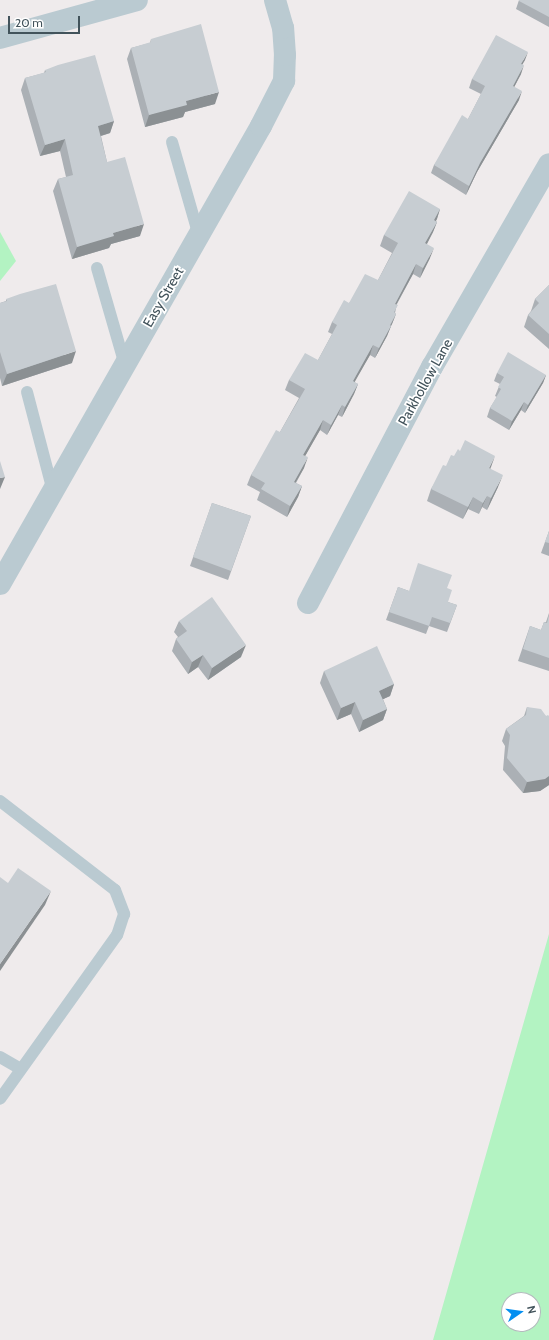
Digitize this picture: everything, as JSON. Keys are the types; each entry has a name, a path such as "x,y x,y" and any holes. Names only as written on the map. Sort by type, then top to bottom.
{"street":[{"path":"0,38 138,0"},
{"name":"Easy Street","path":"0,584 261,126 284,81 285,55 283,28 275,0"},
{"name":"Parkhollow Lane","path":"308,603 432,367 547,171"}],"lane":[{"path":"172,142 198,236"},
{"path":"97,268 125,365"},
{"path":"27,392 53,490"},
{"path":"0,801 115,890 124,914 117,935 0,1099"},
{"path":"0,1057 22,1069"}],"green space":[{"path":"0,232 16,261 0,281"},
{"path":"549,934 549,1340 433,1340"}],"building":[{"path":"549,0 549,17 519,1"},
{"path":"201,24 219,92 186,101 187,105 149,115 131,48 151,42 151,39"},
{"path":"496,35 528,52 521,64 524,65 513,86 522,91 480,163 469,186 434,165 462,115 468,119 485,86 472,79"},
{"path":"95,55 114,121 98,126 107,162 125,157 144,224 113,233 114,236 77,247 58,179 73,175 65,139 45,145 25,78 46,72 45,70 58,65"},
{"path":"409,191 440,209 434,220 437,222 425,243 434,248 423,268 416,264 395,304 398,305 394,312 396,314 390,325 391,326 379,348 373,345 353,381 358,384 345,407 342,405 331,425 323,420 303,455 308,457 294,482 302,486 290,506 261,489 265,483 251,475 276,430 280,432 305,389 289,380 305,353 318,360 337,325 332,322 344,300 349,303 365,274 378,280 398,243 384,235"},
{"path":"56,284 76,351 7,374 0,352 0,303 20,294"},
{"path":"549,285 549,334 528,315 539,303 535,299"},
{"path":"508,352 546,375 528,405 524,402 512,421 490,408 501,389 498,387 504,377 497,373"},
{"path":"465,440 495,456 489,468 503,475 491,498 487,496 483,503 473,497 468,507 431,489 443,465 446,466 451,455 454,456 458,449 460,451"},
{"path":"0,461 5,477 0,478"},
{"path":"212,503 251,516 231,571 193,557"},
{"path":"549,531 549,543 545,542"},
{"path":"418,563 452,575 447,588 452,590 448,602 457,605 450,623 432,617 429,626 389,612 398,587 409,591"},
{"path":"212,597 246,645 212,668 203,655 192,662 176,639 187,631 179,621"},
{"path":"549,615 549,658 523,649 530,626 541,630 544,622 547,623"},
{"path":"377,646 394,684 379,691 387,709 363,720 355,702 341,708 324,671"},
{"path":"527,707 541,709 546,716 549,716 549,776 545,779 527,782 507,758 510,735 506,729 526,715"},
{"path":"18,868 51,891 0,964 0,877 8,883"}]}
